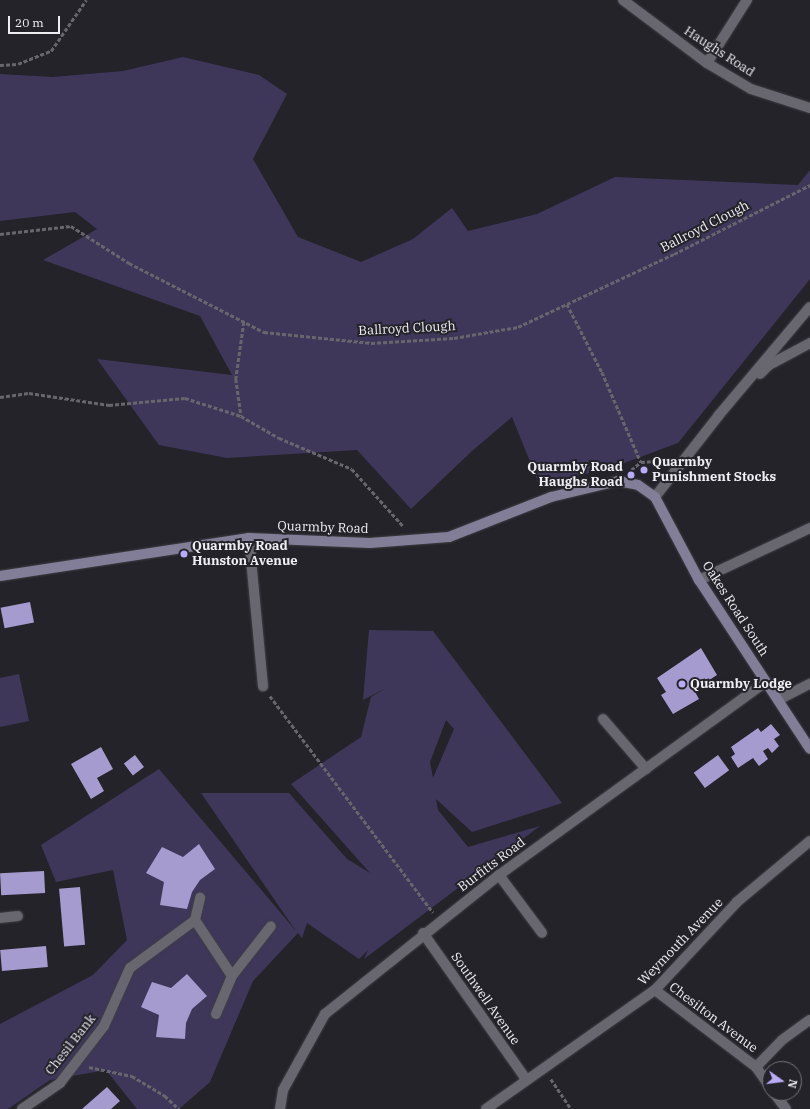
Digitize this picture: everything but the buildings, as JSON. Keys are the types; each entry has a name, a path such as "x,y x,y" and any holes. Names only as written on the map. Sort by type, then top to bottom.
{"street":[{"name":"Haughs Road","path":"623,0 707,64 751,89 810,108"},
{"path":"707,64 747,0"},
{"path":"655,497 719,415 810,307"},
{"path":"719,415 769,365 810,343"},
{"name":"Quarmby Road","path":"0,576 249,538 370,543 449,537 551,497 618,481 638,485"},
{"name":"Oakes Road South","path":"638,485 655,497 699,580 810,749"},
{"path":"699,580 810,528"},
{"path":"249,538 263,686"},
{"name":"Burfitts Road","path":"280,1109 283,1090 325,1014 423,933 499,875 766,682"},
{"path":"778,700 810,684"},
{"path":"603,719 646,769"},
{"name":"Weymouth Avenue","path":"486,1109 543,1067 655,990 737,902 810,841"},
{"path":"499,875 542,933"},
{"path":"200,898 195,920 232,976"},
{"path":"0,918 18,916"},
{"name":"Chesil Bank","path":"22,1109 60,1084 104,1026 130,968 195,920"},
{"path":"216,1014 232,976 271,926"},
{"name":"Southwell Avenue","path":"423,933 526,1079"},
{"name":"Chesilton Avenue","path":"655,990 756,1067 762,1076"},
{"name":"Chesilton Avenue","path":"756,1067 782,1040 810,1020"}],"path":[{"path":"0,64 18,64 51,51 86,0"},
{"name":"Ballroyd Clough","path":"0,234 71,226 129,263 264,332 371,343 454,338 518,327 674,254 810,185"},
{"path":"567,304 602,372 641,462"},
{"path":"242,416 236,379 244,322"},
{"path":"0,397 29,393 109,405 185,398 242,416 279,438 352,469 416,540"},
{"path":"618,481 641,462 685,458"},
{"path":"263,686 439,921"},
{"path":"75,1064 132,1076 165,1096 179,1109"},
{"path":"543,1067 572,1109"}],"shaded area":[{"path":"183,57 259,75 287,94 253,159 298,237 361,262 413,239 452,208 468,231 537,214 615,177 798,185 810,170 810,279 678,443 608,469 539,484 512,417 472,451 411,509 357,450 227,458 159,445 97,359 232,375 200,316 43,260 97,229 75,212 0,221 0,74 53,77 123,71"},
{"path":"369,630 433,631 562,803 472,832 436,799 438,810 468,847 540,826 364,959 368,950 359,959 307,923 302,938 298,933 253,981 210,1082 179,1109 137,1109 106,1070 50,1080 8,1109 0,1109 0,1024 93,975 127,940 113,870 56,882 41,845 159,769 296,931 201,793 289,793 347,859 370,873 291,784 361,737 371,697 386,688 363,700","holes":["446,720 454,729 433,778 430,762"]},
{"path":"19,674 29,721 0,727 0,678"}],"place":[{"name":"Quarmby Punishment Stocks","path":"644,470"},
{"name":"Quarmby Road Haughs Road","path":"631,475"},
{"name":"Quarmby Road Hunston Avenue","path":"184,554"},
{"name":"Quarmby Lodge","path":"682,684"}]}
